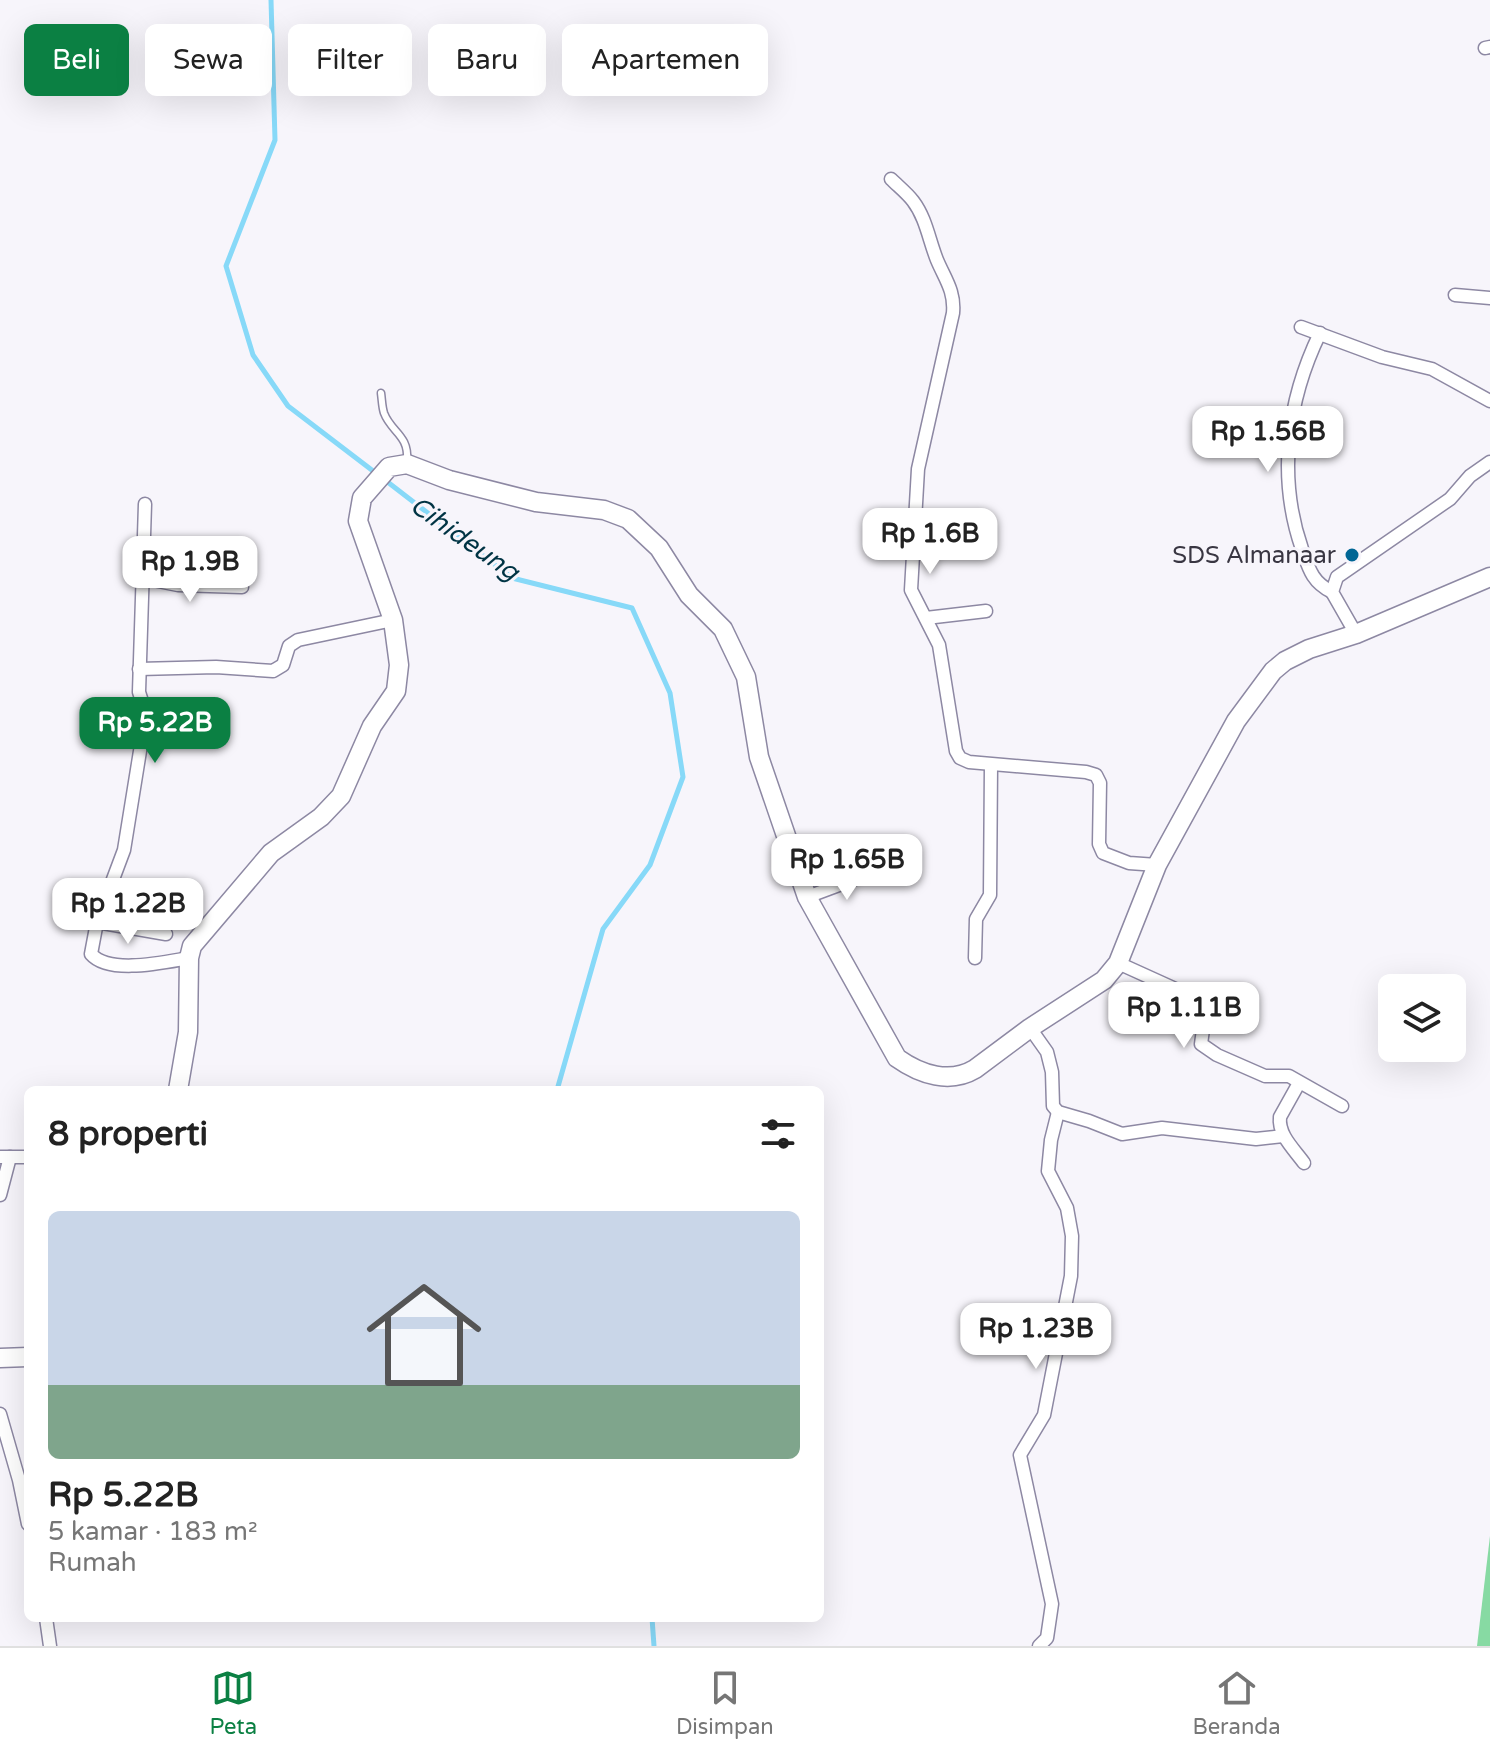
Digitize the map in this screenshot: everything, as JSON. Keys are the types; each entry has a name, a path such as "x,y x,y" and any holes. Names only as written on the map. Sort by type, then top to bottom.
{"main road":[{"path":"179,1086 188,1032 189,958 195,941 271,853 321,817 341,796 372,726 396,691 399,665 393,620 358,521 359,505 366,492 398,465 536,502 604,510 628,519 659,548 689,595 723,629 746,677 759,757 807,897 889,1046 906,1064 948,1078 975,1069 1030,1028 1104,980 1118,963 1157,865 1236,721 1273,671 1309,649 1356,634 1490,577"},
{"path":"0,1358 24,1357"}],"street":[{"path":"891,179 913,201 924,221 937,260 950,282 954,301 918,469 911,590 939,645 957,755 964,760 991,765 1070,770 1096,775 1100,783 1099,844 1103,853 1129,863 1157,865"},
{"path":"1455,295 1490,298"},
{"path":"1301,327 1382,357 1432,369 1490,401"},
{"path":"1320,333 1300,382 1286,465 1287,486 1292,520 1311,576 1319,586 1332,592 1356,634"},
{"path":"1332,592 1337,577 1343,571 1450,499 1470,476 1490,462"},
{"path":"145,504 139,692 146,714 124,850 97,922 91,954 97,960 140,966 189,958"},
{"path":"143,578 178,585 242,587"},
{"path":"926,618 986,611"},
{"path":"139,669 216,667 264,672 278,670 283,665 289,646 298,640 393,620"},
{"path":"975,958 976,919 990,895 991,765"},
{"path":"807,897 874,872"},
{"path":"97,922 166,934"},
{"path":"1118,963 1204,1002 1206,1008 1201,1044 1217,1055 1265,1076 1286,1075 1342,1106"},
{"path":"1030,1028 1047,1052 1052,1072 1053,1106 1058,1112 1122,1134 1162,1128 1256,1139 1283,1136"},
{"path":"1299,1083 1280,1117 1283,1136 1304,1163"},
{"path":"1039,1646 1047,1638 1052,1604 1020,1455 1037,1430 1047,1406 1071,1276 1072,1236 1067,1208 1048,1171 1058,1112"},
{"path":"0,1195 5,1157"},
{"path":"0,1414 24,1504"},
{"path":"47,1622 50,1646"}],"lane":[{"path":"381,393 385,417 401,434 408,452 398,465"}],"green space":[{"path":"1490,1536 1490,1646 1477,1646"}],"waterway":[{"name":"Cihideung","path":"271,0 275,140 226,266 253,355 288,406 377,474"},
{"name":"Cihideung","path":"385,480 512,578 632,608 670,693 683,777 650,865 603,929 558,1086"},
{"name":"Cihideung","path":"652,1622 654,1646"}],"place":[{"name":"SDS Almanaar","path":"1352,555"}]}
